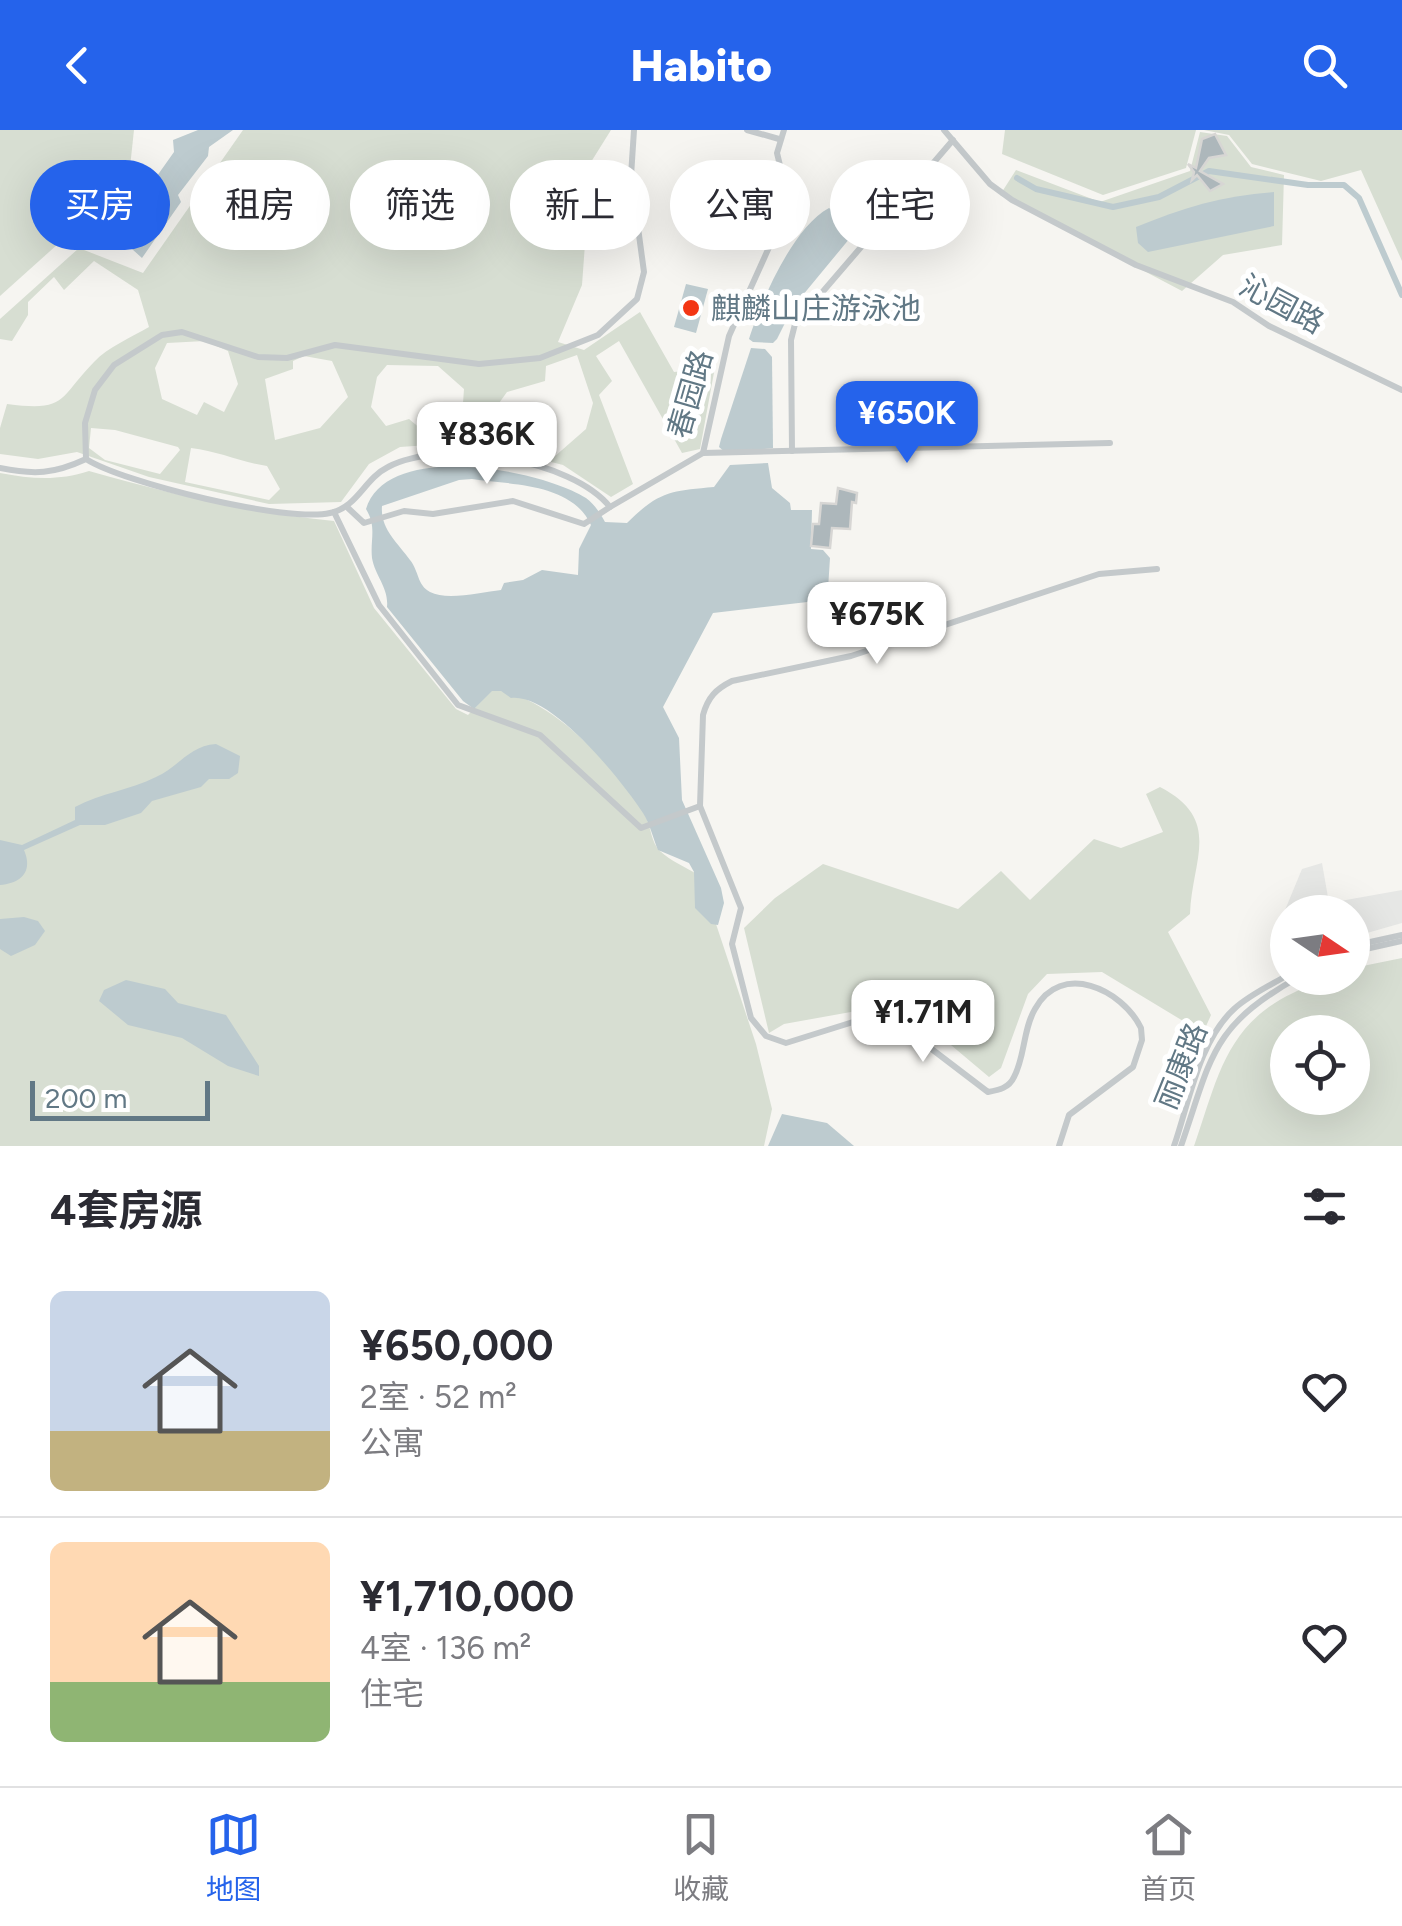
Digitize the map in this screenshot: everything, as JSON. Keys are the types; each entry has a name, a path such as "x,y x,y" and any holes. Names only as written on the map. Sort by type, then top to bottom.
{"street":[{"path":"86,459 85,423 94,390 114,365 162,336 182,332 258,356 287,358 335,345 479,364 540,358 598,334 637,299 644,272 632,176 634,130"},
{"path":"747,130 780,139 784,130"},
{"name":"沁园路","path":"944,130 990,184 1012,200 1136,265 1234,302 1270,326 1402,390"},
{"name":"春园路","path":"348,508 364,523 404,510 433,514 520,501 584,524 703,453 730,336 789,204 778,152 780,139"},
{"path":"792,451 791,340 795,324 952,140"},
{"path":"703,453 1110,443"},
{"path":"86,459 103,470 180,492 271,510 325,515 348,508 383,469 436,453 495,455 588,487 610,507"},
{"path":"0,468 34,475 62,470 86,459"},
{"path":"334,512 379,604 458,704 540,735 560,749 636,826 646,828 700,806"},
{"path":"1059,1146 1069,1114 1133,1067 1139,1055 1141,1028 1118,996 1097,985 1077,983 1045,993 1033,1012 1014,1078 1004,1089 988,1092 891,1018 866,1018 786,1043 766,1036 752,1018 732,944 741,908 700,806 703,715 707,701 719,687 732,681 851,656 1099,574 1157,569"},
{"path":"1370,945 1402,938"},
{"name":"丽康路","path":"1178,1146 1206,1056 1223,1021 1244,1001 1270,986"},
{"name":"丽康路","path":"1178,1146 1214,1054 1231,1024 1270,994"}],"shaded area":[{"path":"0,130 134,130 131,160 30,160 30,250 51,250 0,296"},
{"path":"198,130 233,130 209,147 205,160 190,160 190,179 178,195 181,202 170,218 168,160 174,152 173,140"},
{"path":"243,130 611,130 592,160 510,160 510,250 585,250 582,285 558,342 584,350 640,312 674,372 692,370 699,357 715,367 700,449 682,453 619,341 596,356 612,381 599,395 633,484 611,497 563,465 473,442 400,447 369,464 341,502 269,504 149,477 77,452 38,459 0,454 0,428 7,404 41,406 60,400 100,357 149,327 138,290 94,261 64,290 54,277 28,302 28,315 12,341 0,339 0,319 77,250 143,273 159,250 170,250 170,234 190,206 190,250 330,250 330,160 222,160","holes":["205,341 228,351 238,384 224,412 204,402 197,415 162,399 155,368 167,343","577,355 593,403 586,429 554,457 476,435 507,392 545,381 546,366","304,356 332,361 348,397 320,428 275,440 265,379 293,369 293,361","387,365 438,366 464,389 462,417 433,439 409,419 386,426 371,407 377,377","91,428 115,430 180,450 160,474 105,460 89,448","191,448 267,466 280,489 269,500 185,482"]},
{"path":"1005,130 1196,130 1186,168 1103,195 1002,154"},
{"path":"1204,130 1402,130 1402,261 1361,170 1321,181 1252,164 1229,135"},
{"path":"1200,132 1227,136 1251,167 1284,175 1282,245 1223,255 1182,291 1000,195 1016,170 1100,202 1190,171"},
{"path":"1274,192 1274,226 1148,252 1138,243 1136,227 1153,220 1221,199"},
{"path":"830,209 830,250 840,250 793,307 777,339 773,343 753,342 749,339 754,323 780,266 790,250 810,250 810,224"},
{"name":"麒麟山庄游泳池","path":"686,284 708,289 696,333 674,327"},
{"path":"751,348 765,349 772,357 773,448 726,453 719,447"},
{"path":"768,463 772,488 790,503 791,510 812,510 811,549 823,550 830,558 828,589 816,601 713,613 663,707 679,738 682,800 721,888 724,903 718,925 711,924 695,908 694,872 689,863 658,850 633,799 603,761 565,724 546,709 501,691 492,691 474,709 463,701 387,607 372,558 372,527 366,509 380,487 403,474 433,467 467,467 536,478 565,488 586,498 605,522 627,523 666,494 714,487 730,465","holes":["472,479 540,488 570,501 582,511 591,525 579,549 578,575 542,570 523,580 504,583 501,590 465,595 437,595 426,589 387,529 382,506"]},
{"path":"89,471 210,502 334,521 374,608 456,709 468,715 492,690 513,694 558,719 600,756 645,815 657,848 700,876 756,1044 772,1109 764,1146 0,1146 0,473 45,478"},
{"path":"216,744 240,756 238,773 229,779 209,779 201,787 152,801 141,813 105,825 80,825 24,850 24,875 0,885 0,840 22,845 75,820 75,807 164,773 191,752"},
{"path":"1160,787 1192,813 1198,827 1190,914 1168,932 1211,1015 1203,1033 1102,972 1047,974 1028,994 1001,1068 989,1077 901,1003 784,1024 769,1033 744,928 775,898 823,864 958,909 1001,871 1030,900 1094,839 1121,848 1163,832 1146,794"},
{"path":"1322,863 1328,895 1291,895 1302,869"},
{"path":"1402,890 1402,923 1370,932 1370,896"},
{"path":"24,917 38,921 45,931 35,945 11,956 0,949 0,919"},
{"path":"1402,958 1402,1146 1194,1146 1227,1057 1252,1021 1289,995 1370,995 1370,965"},
{"path":"126,980 165,989 178,1003 226,1015 259,1066 259,1076 228,1066 182,1038 128,1025 99,1001 104,990"},
{"path":"782,1114 827,1123 854,1146 768,1146"}],"building":[{"path":"1215,134 1226,155 1209,158 1200,171 1223,184 1210,191 1197,175 1192,180 1194,172 1188,164 1196,168 1202,139"},
{"path":"838,488 857,493 856,503 852,502 850,529 832,528 830,548 811,546 813,524 819,524 821,503 836,504"}],"waterway":[{"path":"1017,178 1036,189 1113,207 1159,197 1209,171 1308,185 1344,185 1359,198 1402,295"}],"place":[{"name":"麒麟山庄游泳池","path":"691,308"}]}
